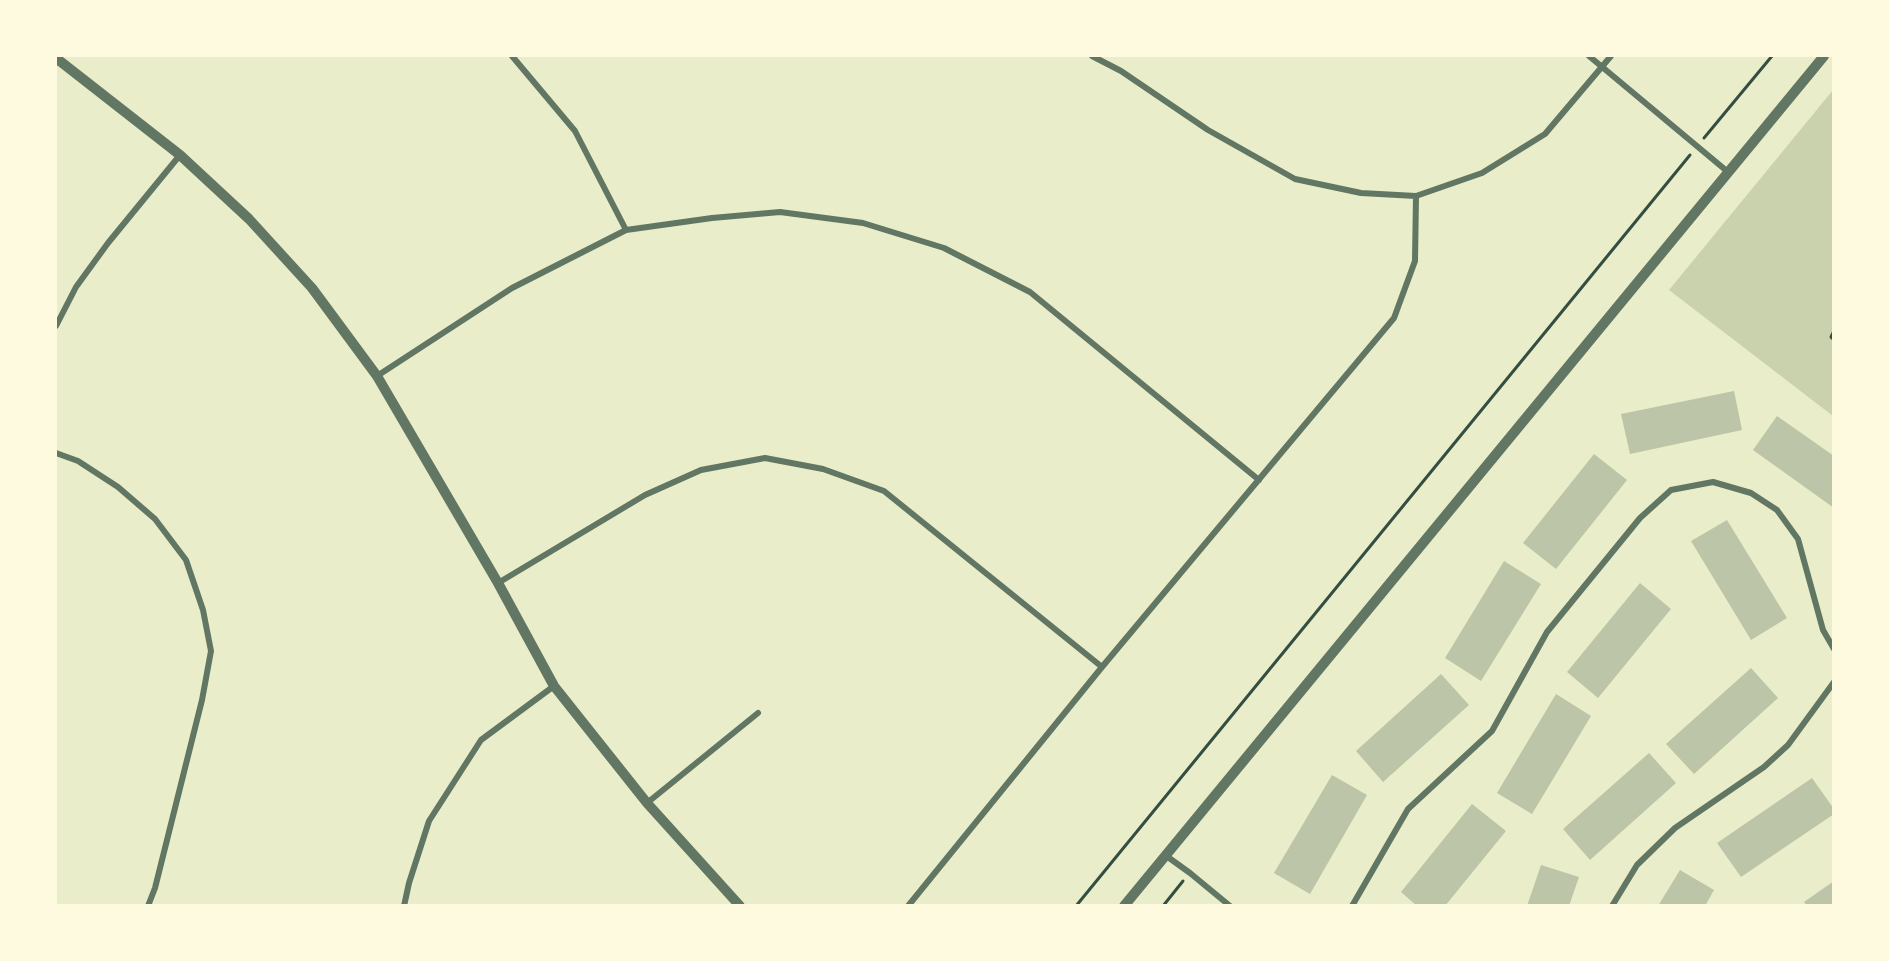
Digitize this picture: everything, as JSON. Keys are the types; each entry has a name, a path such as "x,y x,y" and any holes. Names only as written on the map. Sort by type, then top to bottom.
{"street":[{"path":"512,56 575,131 626,230"},
{"path":"1092,56 1121,71 1208,130 1295,179 1361,193 1416,196 1482,173 1545,134 1611,56"},
{"path":"1589,56 1728,172"},
{"path":"1124,906 1824,56"},
{"path":"56,58 180,155 249,219 312,288 377,376 498,584 554,686 647,803 740,906"},
{"path":"56,326 76,286 180,155"},
{"path":"908,906 1102,667 1394,318 1414,261 1416,196"},
{"path":"377,376 512,288 626,230 712,218 780,212 863,223 944,248 1030,292 1259,480"},
{"path":"56,453 78,461 118,487 155,519 186,560 203,610 211,651 202,700 158,877 148,906"},
{"path":"498,584 645,495 701,470 765,459 823,469 884,491 1102,667"},
{"path":"1352,906 1408,809 1491,731 1547,632 1640,518 1671,490 1713,482 1751,493 1777,510 1798,539 1823,630 1833,649"},
{"path":"1612,906 1637,865 1675,828 1764,767 1788,745 1833,682"},
{"path":"404,906 429,821 481,740 554,686"},
{"path":"647,803 758,713"},
{"path":"1165,855 1230,906"}],"path":[{"path":"1076,906 1772,56"},
{"path":"1833,331 1831,337 1833,340"},
{"path":"1163,906 1190,873"}],"green space":[{"path":"1833,90 1833,416 1669,290"}],"building":[{"path":"1734,391 1742,430 1630,454 1621,414"},
{"path":"1777,416 1834,456 1834,508 1753,450"},
{"path":"1594,454 1627,480 1556,569 1523,543"},
{"path":"1727,520 1787,618 1751,640 1691,541"},
{"path":"1504,561 1541,584 1481,681 1445,658"},
{"path":"1640,583 1671,609 1598,698 1567,672"},
{"path":"1751,668 1778,698 1694,774 1666,744"},
{"path":"1441,674 1469,705 1383,782 1356,751"},
{"path":"1556,694 1591,716 1532,814 1497,793"},
{"path":"1649,753 1676,783 1590,860 1563,829"},
{"path":"1332,775 1367,795 1310,894 1274,873"},
{"path":"1812,778 1834,809 1834,814 1741,877 1717,843"},
{"path":"1472,804 1506,831 1445,906 1417,906 1401,892"},
{"path":"1541,865 1579,877 1569,906 1527,906"},
{"path":"1680,870 1714,890 1705,906 1658,906"},
{"path":"1834,881 1834,906 1807,906 1804,902"}]}
